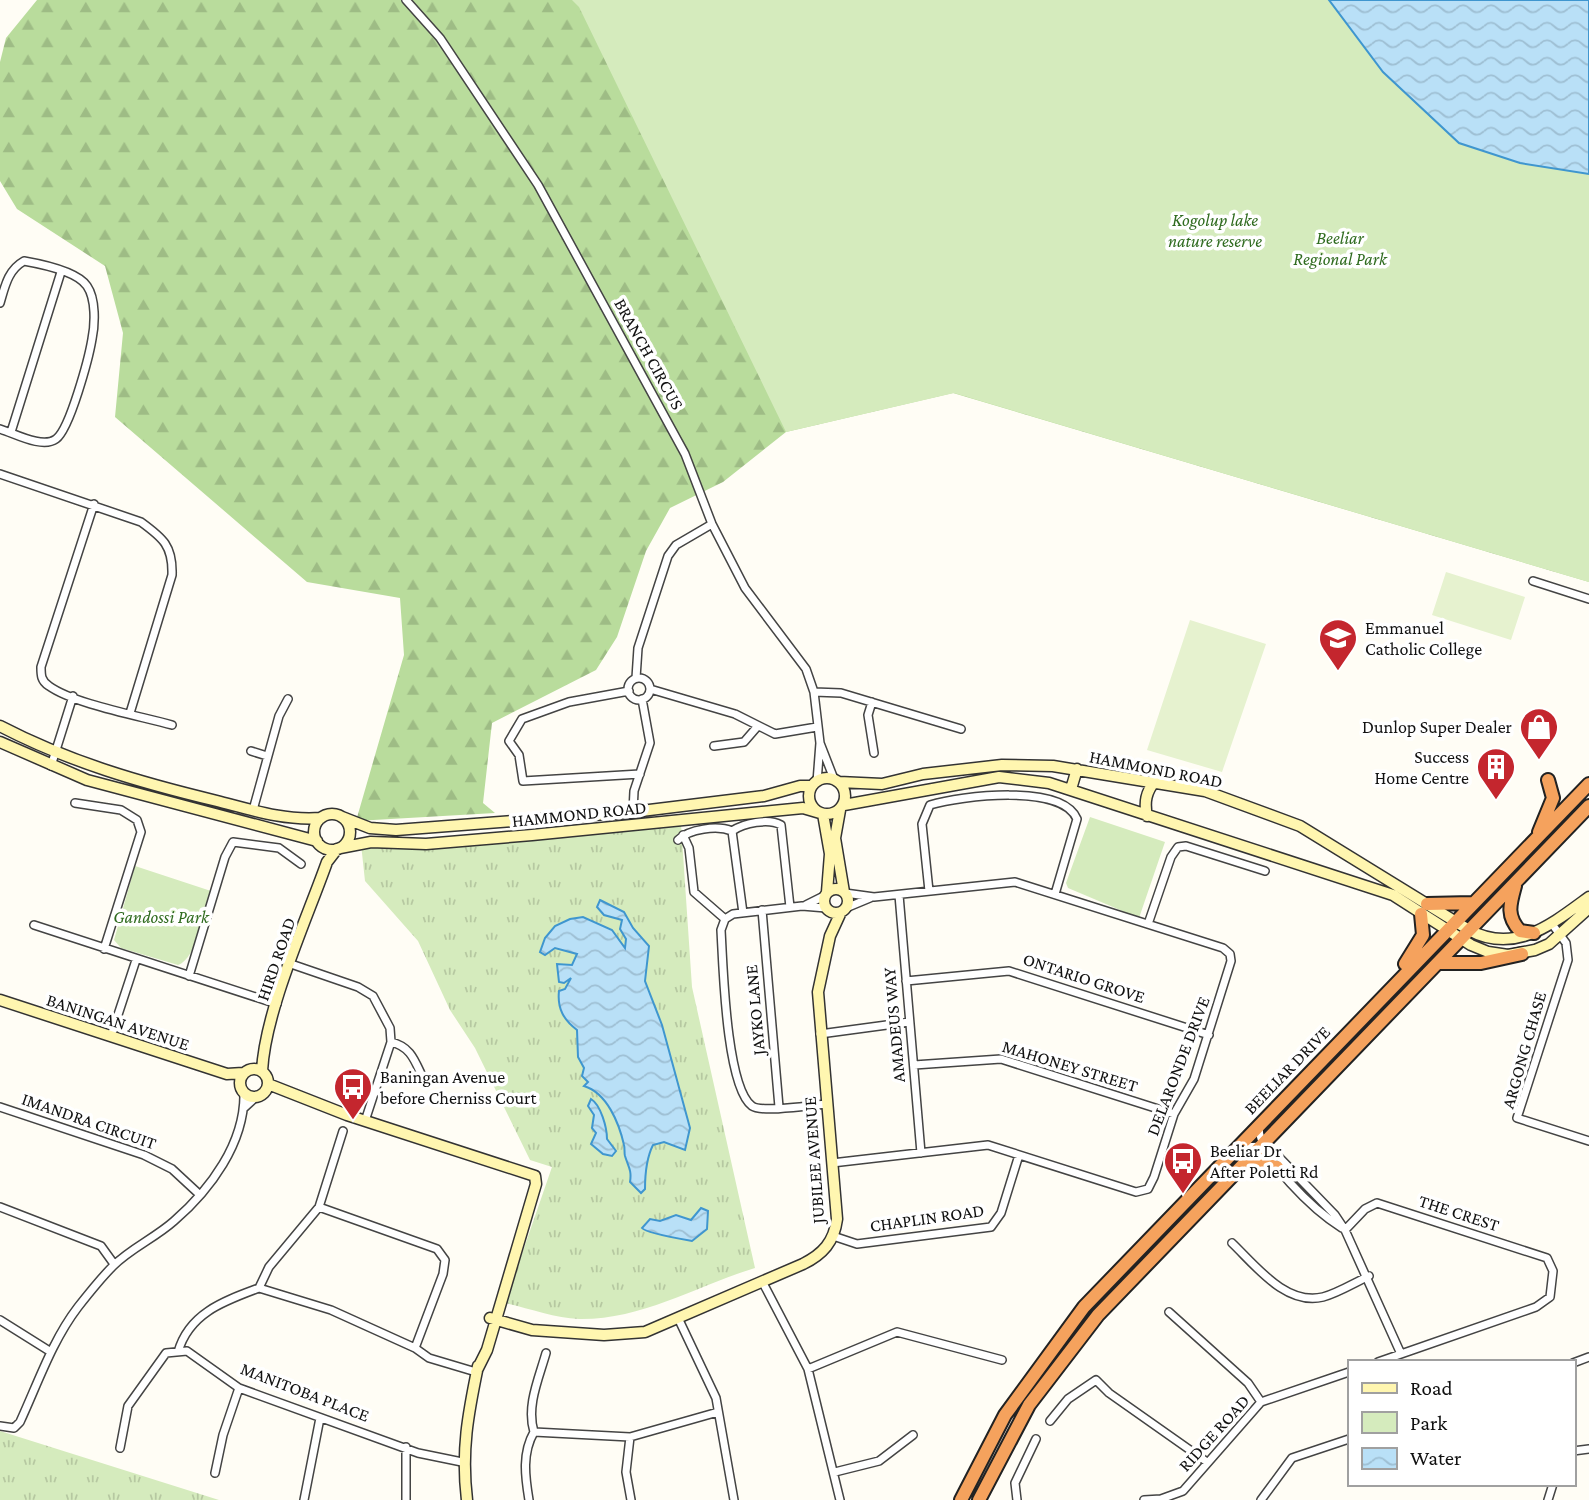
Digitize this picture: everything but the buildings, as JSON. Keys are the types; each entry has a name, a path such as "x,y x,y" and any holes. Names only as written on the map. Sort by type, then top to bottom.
{"highway":[{"path":"1536,839 1553,797 1548,780"},
{"name":"BEELIAR DRIVE","path":"962,1500 1010,1406 1076,1317 1375,1003 1589,784"},
{"name":"BEELIAR DRIVE","path":"980,1498 1029,1405 1098,1315 1589,806"},
{"path":"1516,882 1509,913 1520,931 1534,933"},
{"path":"1375,1003 1423,935 1424,909 1472,903"},
{"path":"1438,963 1481,963 1522,954"},
{"path":"1248,1161 1277,1167"}],"main road":[{"path":"0,726 55,752 153,785 299,820 332,814 342,817 350,833 338,849 327,849 318,843 145,797 50,766 0,742"},
{"name":"HAMMOND ROAD","path":"836,781 882,784 923,774 1002,765 1077,769 1205,791 1300,826 1366,864 1424,909 1488,952 1522,954 1549,944 1589,908"},
{"path":"1071,789 1077,769"},
{"name":"HAMMOND ROAD","path":"842,807 999,777 1027,779 1071,789 1147,816 1359,882 1424,909"},
{"path":"836,781 845,793 835,838 848,899 844,910 834,913 826,909 830,854 822,814 811,805 814,784 836,781"},
{"path":"1147,816 1145,806 1148,790 1155,781"},
{"name":"HAMMOND ROAD","path":"342,817 370,828 396,830 633,812 764,796 814,784"},
{"path":"822,814 842,807"},
{"name":"HAMMOND ROAD","path":"338,849 371,842 426,844 803,808 822,814"},
{"path":"318,843 315,826 321,818"},
{"name":"HIRD ROAD","path":"318,843 321,877"},
{"name":"HIRD ROAD","path":"242,1089 263,1051 321,877 330,857 338,849"},
{"path":"1359,882 1366,864"},
{"path":"825,894 836,888 845,892"},
{"name":"HAMMOND ROAD","path":"1464,934 1494,940 1534,933 1552,924 1589,897"},
{"name":"JUBILEE AVENUE","path":"826,909 830,936"},
{"name":"JUBILEE AVENUE","path":"494,1315 544,1330 604,1335 645,1332 679,1320 816,1257 833,1236 837,1219 818,992 830,936 844,910"},
{"name":"BANINGAN AVENUE","path":"0,1000 227,1074 252,1071"},
{"path":"252,1071 263,1091"},
{"name":"BANINGAN AVENUE","path":"227,1074 242,1089"},
{"path":"242,1089 282,1092 535,1176 536,1184 476,1372 468,1407 462,1462 467,1500"}],"street":[{"name":"BRANCH CIRCUS","path":"406,0 440,38 538,185 685,454 712,524 745,588 806,669 814,692 820,743 836,781"},
{"path":"0,303 9,276 15,266 24,261 61,272 86,284 93,305 93,338 65,427 56,439 45,443 0,429"},
{"path":"11,432 61,272"},
{"path":"0,474 141,522 160,536 172,556 172,575 130,713"},
{"path":"94,504 41,667 42,678 48,686 73,696 172,726"},
{"path":"642,699 632,697 629,691 631,682 636,678 638,648 668,556 684,539 712,524"},
{"path":"1533,581 1589,599"},
{"path":"636,678 646,680 650,690"},
{"path":"642,699 650,690"},
{"path":"650,690 735,714 775,734 817,727"},
{"path":"629,691 569,702 522,719 509,741 519,755 523,781 640,774"},
{"path":"814,692 841,692 961,729"},
{"path":"50,766 73,696"},
{"path":"253,810 267,756 288,699"},
{"path":"633,812 634,791 650,743 642,699"},
{"path":"872,702 868,715 874,753"},
{"path":"714,746 744,742 757,727"},
{"name":"BRANCH CIRCUS","path":"814,784 820,743"},
{"path":"250,751 267,756"},
{"path":"929,891 922,824 930,805 1023,794 1067,807 1077,820 1055,894"},
{"path":"75,803 121,810 137,820 141,832 104,949"},
{"path":"724,919 694,892 689,848 680,838 716,829 732,831 747,824 774,822 781,825 790,907"},
{"path":"732,831 743,913"},
{"path":"189,976 225,857 233,842 279,848 300,864"},
{"path":"1147,924 1171,857 1178,847 1186,846 1265,871"},
{"name":"DELARONDE DRIVE","path":"832,1163 988,1145 1136,1192 1148,1189 1174,1114 1194,1079 1231,966 1230,954 1223,948 1011,882 874,897 845,892"},
{"path":"802,906 825,894"},
{"name":"AMADEUS WAY","path":"899,895 922,1153"},
{"name":"DELARONDE DRIVE","path":"844,910 874,897"},
{"path":"724,919 743,913 790,907 826,909"},
{"name":"JAYKO LANE","path":"762,910 779,1107"},
{"path":"724,919 721,938 732,1067 751,1106 760,1109 827,1104"},
{"name":"ARGONG CHASE","path":"1552,924 1569,951 1568,960 1517,1118 1589,1141"},
{"path":"34,925 277,1004"},
{"path":"111,1036 136,960"},
{"path":"291,964 358,987 373,996 390,1028 391,1042 365,1121"},
{"name":"ONTARIO GROVE","path":"906,981 1009,971 1209,1035"},
{"path":"820,1034 909,1022"},
{"path":"391,1042 403,1045 410,1051 424,1080"},
{"name":"MAHONEY STREET","path":"914,1065 1001,1059 1174,1114"},
{"path":"0,1426 13,1428 20,1422 51,1352 77,1308 114,1265 174,1221 220,1171 239,1131 244,1108 242,1089"},
{"path":"244,1108 263,1091"},
{"name":"IMANDRA CIRCUIT","path":"0,1107 144,1155 172,1169 199,1194"},
{"path":"1259,1125 1263,1146 1277,1167 1329,1220 1345,1230"},
{"path":"258,1288 269,1268 319,1207 343,1131"},
{"path":"1237,1148 1263,1146 1274,1152 1335,1215 1368,1276 1401,1354 1384,1360"},
{"name":"CHAPLIN ROAD","path":"833,1236 857,1244 991,1227 1001,1213 1019,1155"},
{"name":"THE CREST","path":"1345,1230 1365,1209 1377,1203 1547,1258 1553,1271 1550,1297 1536,1307 1401,1354"},
{"path":"0,1207 101,1246 114,1265"},
{"path":"319,1207 437,1249 445,1260 443,1274 415,1348"},
{"path":"1232,1243 1279,1286 1300,1298 1324,1297 1368,1276"},
{"path":"762,1280 808,1369 840,1500"},
{"path":"120,1448 128,1406 166,1353 178,1352 183,1334 212,1306 258,1288 331,1310 415,1348 429,1358 476,1372"},
{"path":"1169,1312 1248,1383 1261,1402"},
{"path":"0,1320 51,1352"},
{"path":"679,1320 716,1398 734,1500"},
{"path":"808,1369 897,1332 1002,1360"},
{"name":"MANITOBA PLACE","path":"178,1352 187,1351 239,1388 407,1447 418,1454 462,1462"},
{"path":"529,1500 526,1478 527,1445 534,1432 530,1419 545,1353"},
{"name":"RIDGE ROAD","path":"1144,1500 1161,1499 1183,1491 1261,1402 1348,1371"},
{"path":"1050,1421 1068,1399 1096,1380 1109,1393 1207,1462"},
{"path":"215,1473 223,1435 239,1388"},
{"path":"534,1432 630,1437 718,1412"},
{"path":"304,1500 320,1418"},
{"path":"835,1472 879,1461 913,1435"},
{"path":"630,1437 626,1472 631,1500"},
{"path":"1017,1500 1015,1483 1036,1439"},
{"path":"1261,1500 1292,1458 1348,1439"},
{"path":"406,1500 407,1447"}],"green space":[{"name":"Kogolup lake nature reserve","path":"37,0 1329,0 1589,582 953,393 786,432 723,482 670,508 646,551 617,637 596,670 492,723 483,803 495,813 356,821 404,655 400,598 307,582 115,417 123,333 105,266 17,209 0,181 0,62 6,38"},
{"name":"Beeliar Regional Park","path":"572,0 1589,0 1589,582 954,393 786,432 579,7"},
{"path":"1446,572 1525,597 1511,640 1432,615"},
{"path":"1190,620 1266,644 1222,772 1147,750"},
{"path":"1090,817 1165,842 1139,918 1068,888 1066,883"},
{"path":"681,824 692,987 755,1268 647,1308 602,1318 570,1318 505,1303 552,1167 530,1160 475,1048 450,1010 418,941 365,881 361,844"},
{"name":"Gandossi Park","path":"135,866 211,891 195,944 185,961 178,965 121,948 114,940"},
{"path":"0,1431 219,1500 0,1500"}],"water":[{"path":"1329,0 1589,0 1589,174 1520,163 1459,143 1383,72"},
{"path":"600,900 624,912 633,928 649,946 645,981 662,1025 690,1128 685,1150 664,1142 653,1145 649,1155 645,1189 641,1193 630,1182 622,1136 611,1110 599,1095 584,1086 588,1082 582,1076 584,1068 578,1057 577,1030 560,1009 559,991 565,989 571,978 564,983 559,982 557,964 572,965 577,954 555,948 545,955 540,952 545,938 555,926 583,917 612,930 625,948 626,939 620,929 622,920 604,915 597,907"},
{"path":"591,1099 605,1123 607,1139 616,1151 612,1156 603,1154 591,1144 596,1133 592,1128 594,1115 588,1106"},
{"path":"701,1208 708,1211 707,1229 692,1241 642,1228 650,1219 660,1221 676,1215 691,1220"}],"place":[{"name":"Emmanuel Catholic College","path":"1338,672"},
{"name":"Dunlop Super Dealer","path":"1539,761"},
{"name":"Success Home Centre","path":"1496,801"},
{"name":"Baningan Avenue before Cherniss Court","path":"353,1121"},
{"name":"Beeliar Dr After Poletti Rd","path":"1183,1195"}]}
